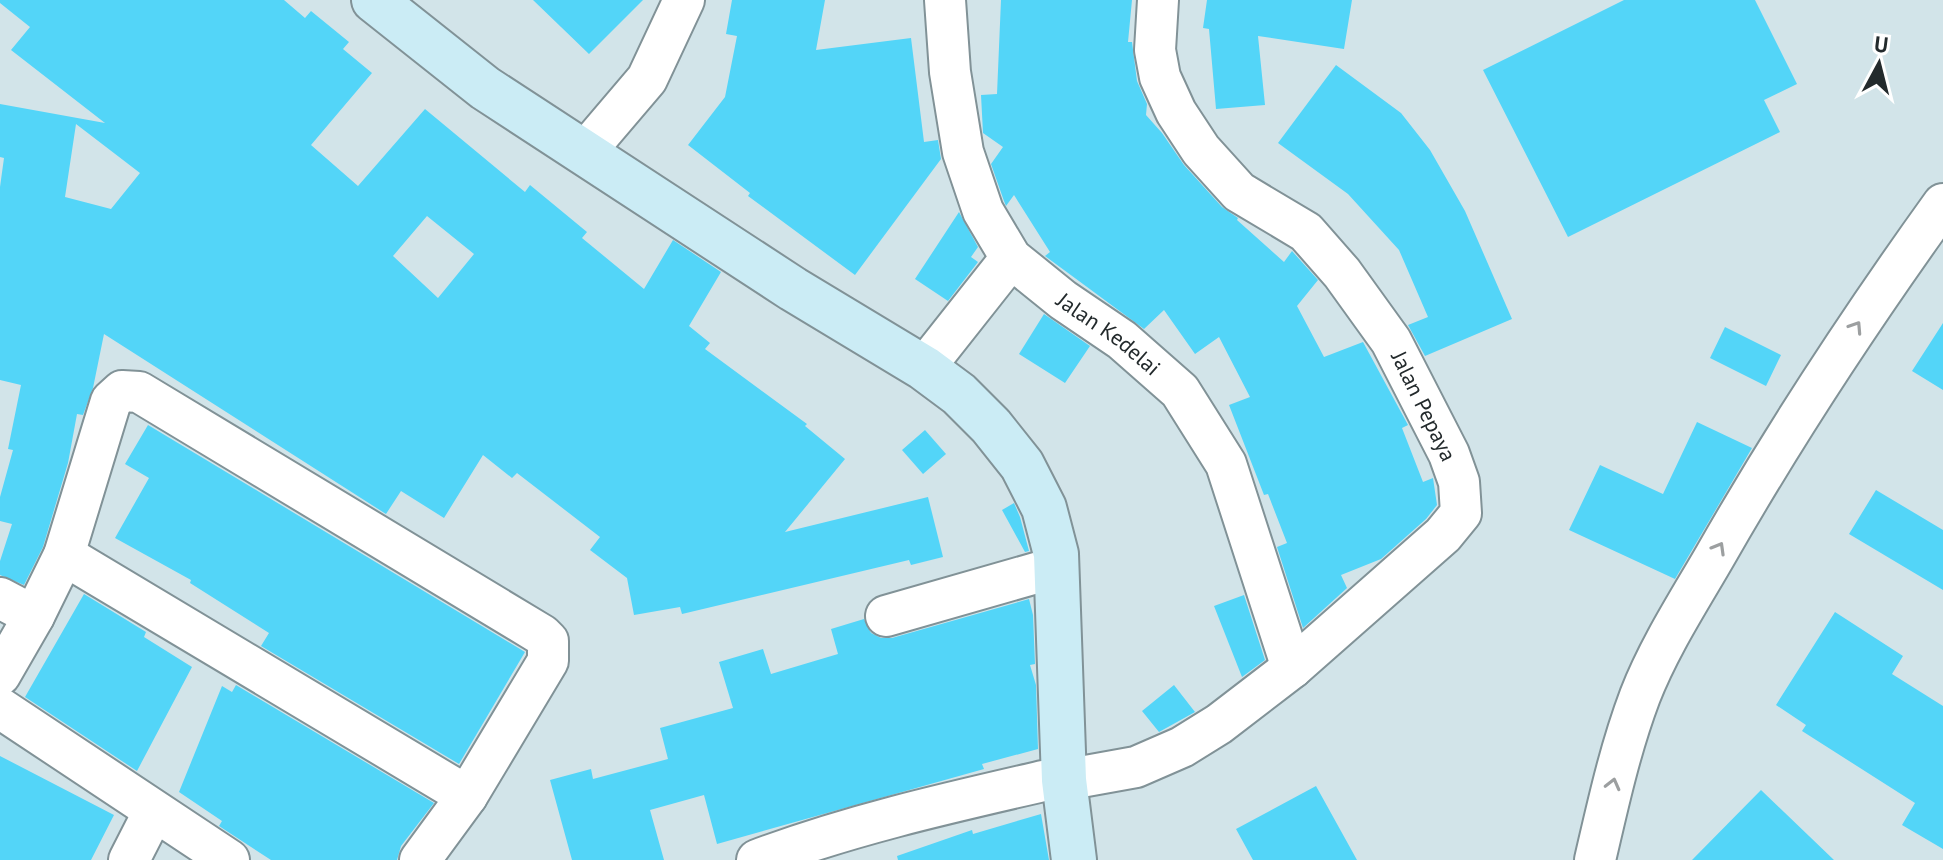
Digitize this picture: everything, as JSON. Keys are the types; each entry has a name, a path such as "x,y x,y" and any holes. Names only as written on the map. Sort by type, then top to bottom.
{"street":[{"path":"374,0 485,88 793,289 924,368 959,394 991,426 1022,465 1044,508 1056,554 1064,780 1074,860"},
{"path":"584,153 647,79 684,0"},
{"name":"Jalan Kedelai","path":"945,0 950,72 963,152 983,211 1011,258 1063,300 1122,340 1180,391 1226,464 1292,668"},
{"name":"Jalan Pepaya","path":"757,860 822,835 886,817 1052,779 1064,780 1136,767 1182,747 1219,724 1292,668 1443,535 1461,513 1459,482 1449,454 1391,341 1342,273 1306,232 1239,192 1201,150 1176,112 1160,77 1155,50 1158,0"},
{"path":"1595,860 1622,747 1642,692 1675,626 1760,477 1872,302 1943,204"},
{"path":"924,368 1011,258"},
{"path":"0,675 17,607 64,555 111,401 122,391 139,392 548,641 548,661 467,796 420,860"},
{"path":"64,555 467,796"},
{"path":"886,616 1057,567"},
{"path":"0,708 229,860"},
{"path":"129,860 154,811"}],"building":[{"path":"0,0 284,0 305,18 311,11 349,42 343,49 372,73 311,145 358,186 425,109 525,192 530,185 587,232 582,238 644,289 673,240 721,272 689,326 710,343 705,349 807,424 805,426 845,459 785,532 928,497 943,557 911,565 909,560 682,614 680,607 634,615 627,578 590,550 600,537 517,473 512,478 483,455 444,518 401,491 386,514 104,334 93,388 83,415 77,414 68,463 43,547 24,585 0,575 0,561 12,524 0,521 0,497 13,450 8,449 21,385 0,380 0,187 4,158 0,157 0,104 105,123 11,50 30,27","holes":["76,124 140,173 111,209 65,197","427,216 474,254 438,298 393,256"]},
{"path":"533,0 643,0 589,54"},
{"path":"732,0 825,0 816,50 911,38 924,142 938,140 941,159 855,275 748,196 750,193 688,145 725,97 737,36 726,34"},
{"path":"1001,0 1132,0 1128,42 1132,42 1137,81 1147,104 1146,115 1184,165 1222,207 1284,262 1292,251 1318,280 1297,306 1324,357 1363,342 1408,425 1402,428 1423,482 1433,478 1437,505 1426,519 1381,559 1341,575 1347,588 1303,628 1277,547 1287,543 1268,494 1264,495 1229,405 1250,397 1219,337 1195,354 1164,310 1144,329 1045,256 1050,252 1014,195 1006,206 991,164 1003,147 983,133 981,95 997,94"},
{"path":"1207,0 1352,0 1344,49 1258,36 1265,105 1216,109 1209,29 1203,28"},
{"path":"1624,0 1755,0 1797,84 1764,100 1780,132 1568,237 1483,70"},
{"path":"1336,65 1401,113 1430,150 1465,211 1512,319 1425,356 1408,325 1428,317 1399,250 1348,194 1278,143"},
{"path":"959,212 978,247 971,257 978,262 948,301 915,279"},
{"path":"1044,314 1090,346 1065,383 1019,354"},
{"path":"1943,323 1943,390 1912,371"},
{"path":"1725,327 1781,355 1766,386 1710,358"},
{"path":"1697,422 1752,448 1675,579 1569,530 1600,465 1663,494"},
{"path":"148,425 525,652 459,764 261,646 269,633 190,583 191,580 115,538 149,478 125,464"},
{"path":"925,430 946,454 923,474 902,450"},
{"path":"1876,490 1943,530 1943,590 1849,534"},
{"path":"1014,503 1029,551 1025,552 1002,510"},
{"path":"84,594 146,632 144,637 192,667 137,771 25,697"},
{"path":"1244,595 1265,660 1242,677 1214,606"},
{"path":"1029,599 1033,615 1035,664 1030,665 1036,685 1038,749 982,764 984,769 717,844 704,795 650,810 664,860 572,860 550,780 591,769 593,779 668,759 660,728 733,708 719,662 763,649 771,674 838,654 831,629 864,619 871,633 881,638 892,638"},
{"path":"1835,612 1903,656 1892,674 1943,706 1943,849 1902,825 1915,803 1802,731 1806,725 1776,705"},
{"path":"236,685 434,803 401,846 397,860 271,860 219,826 222,821 179,792 222,686 232,692"},
{"path":"1174,685 1195,712 1159,732 1142,711"},
{"path":"0,756 114,815 91,860 0,860"},
{"path":"1316,786 1357,860 1253,860 1236,829"},
{"path":"1761,790 1834,860 1692,860"},
{"path":"1041,814 1049,860 898,860 897,856 972,830 973,834"}]}
